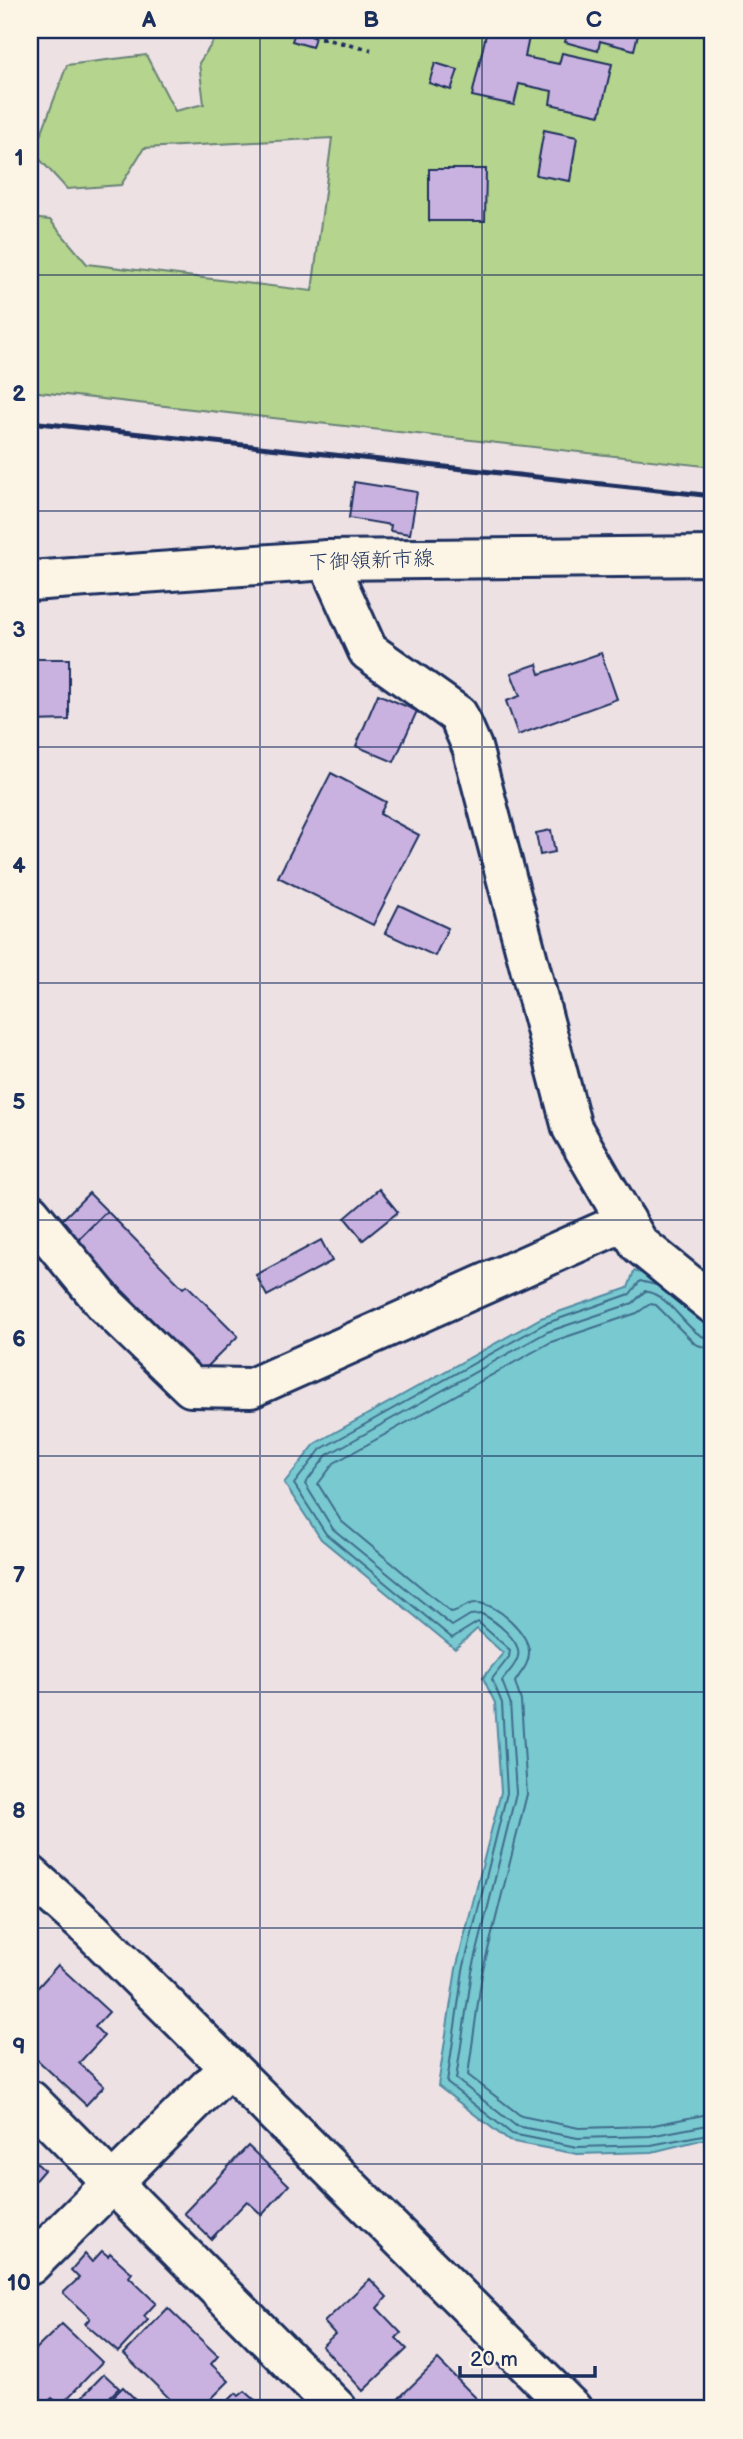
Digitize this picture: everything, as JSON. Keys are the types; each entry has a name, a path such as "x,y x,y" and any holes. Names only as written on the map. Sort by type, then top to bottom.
{"street":[{"name":"下御領新市線","path":"30,581 327,560 713,556"},
{"path":"327,560 368,651 458,715 472,747 572,1128 639,1244 713,1304"},
{"path":"30,1213 105,1304 191,1387 251,1388 626,1221"},
{"path":"30,1875 91,1930 572,2409"},
{"path":"30,2265 229,2067"},
{"path":"30,2100 337,2409"}],"path":[{"path":"291,30 371,50"}],"green space":[{"path":"221,30 713,30 713,467 30,391 30,218 50,220 87,264 312,291 332,138 144,148 121,185 67,189 34,153 67,65 146,55 175,111 204,104 199,63"}],"water":[{"path":"634,1271 670,1281 713,1326 713,2137 652,2152 577,2154 509,2141 438,2086 456,1969 501,1792 495,1703 483,1678 503,1653 477,1629 455,1649 321,1539 284,1483 316,1443 541,1318 628,1288"}],"building":[{"path":"125,30 144,30 140,37"},
{"path":"296,30 317,30 312,47 292,41"},
{"path":"487,30 530,32 525,57 559,64 562,53 612,64 600,115 550,104 552,91 519,84 514,105 472,96"},
{"path":"568,30 639,30 634,50 600,41 598,51 565,42"},
{"path":"435,63 458,70 451,90 429,83"},
{"path":"544,130 577,137 570,181 536,175"},
{"path":"429,169 486,169 485,221 429,221"},
{"path":"354,482 417,492 410,534 390,531 391,525 349,518"},
{"path":"601,653 617,699 518,735 506,701 520,696 511,673 537,664 540,674"},
{"path":"30,659 69,659 69,720 30,721"},
{"path":"378,694 417,711 394,762 356,746"},
{"path":"331,773 386,802 380,814 419,835 373,925 278,877"},
{"path":"551,830 555,852 540,855 536,833"},
{"path":"399,905 448,928 435,956 385,933"},
{"path":"379,1189 398,1212 363,1240 345,1218"},
{"path":"89,1193 107,1211 75,1243 57,1225"},
{"path":"107,1211 183,1288 187,1285 238,1336 203,1371 75,1243"},
{"path":"321,1240 332,1261 267,1296 256,1275"},
{"path":"58,1965 109,2012 95,2027 104,2036 79,2063 104,2086 86,2105 30,2053 30,1996"},
{"path":"248,2146 289,2185 262,2215 247,2201 211,2239 184,2213"},
{"path":"30,2157 44,2170 30,2186"},
{"path":"102,2251 108,2256 110,2253 132,2273 129,2277 156,2303 144,2316 148,2320 118,2352 85,2324 90,2318 63,2293 79,2278 71,2270 85,2254 92,2262"},
{"path":"370,2279 387,2297 377,2308 401,2333 396,2338 407,2349 363,2391 322,2346 335,2334 324,2322"},
{"path":"168,2308 218,2356 211,2364 229,2381 201,2409 180,2409 124,2354"},
{"path":"62,2324 102,2362 61,2405 52,2398 40,2409 30,2399 30,2355"},
{"path":"438,2360 487,2409 389,2408"},
{"path":"104,2374 119,2388 97,2409 88,2409 79,2400"},
{"path":"123,2387 145,2409 100,2409"},
{"path":"245,2391 265,2409 220,2409 236,2393 239,2396"}],"railway":[{"path":"30,422 713,496"}]}
